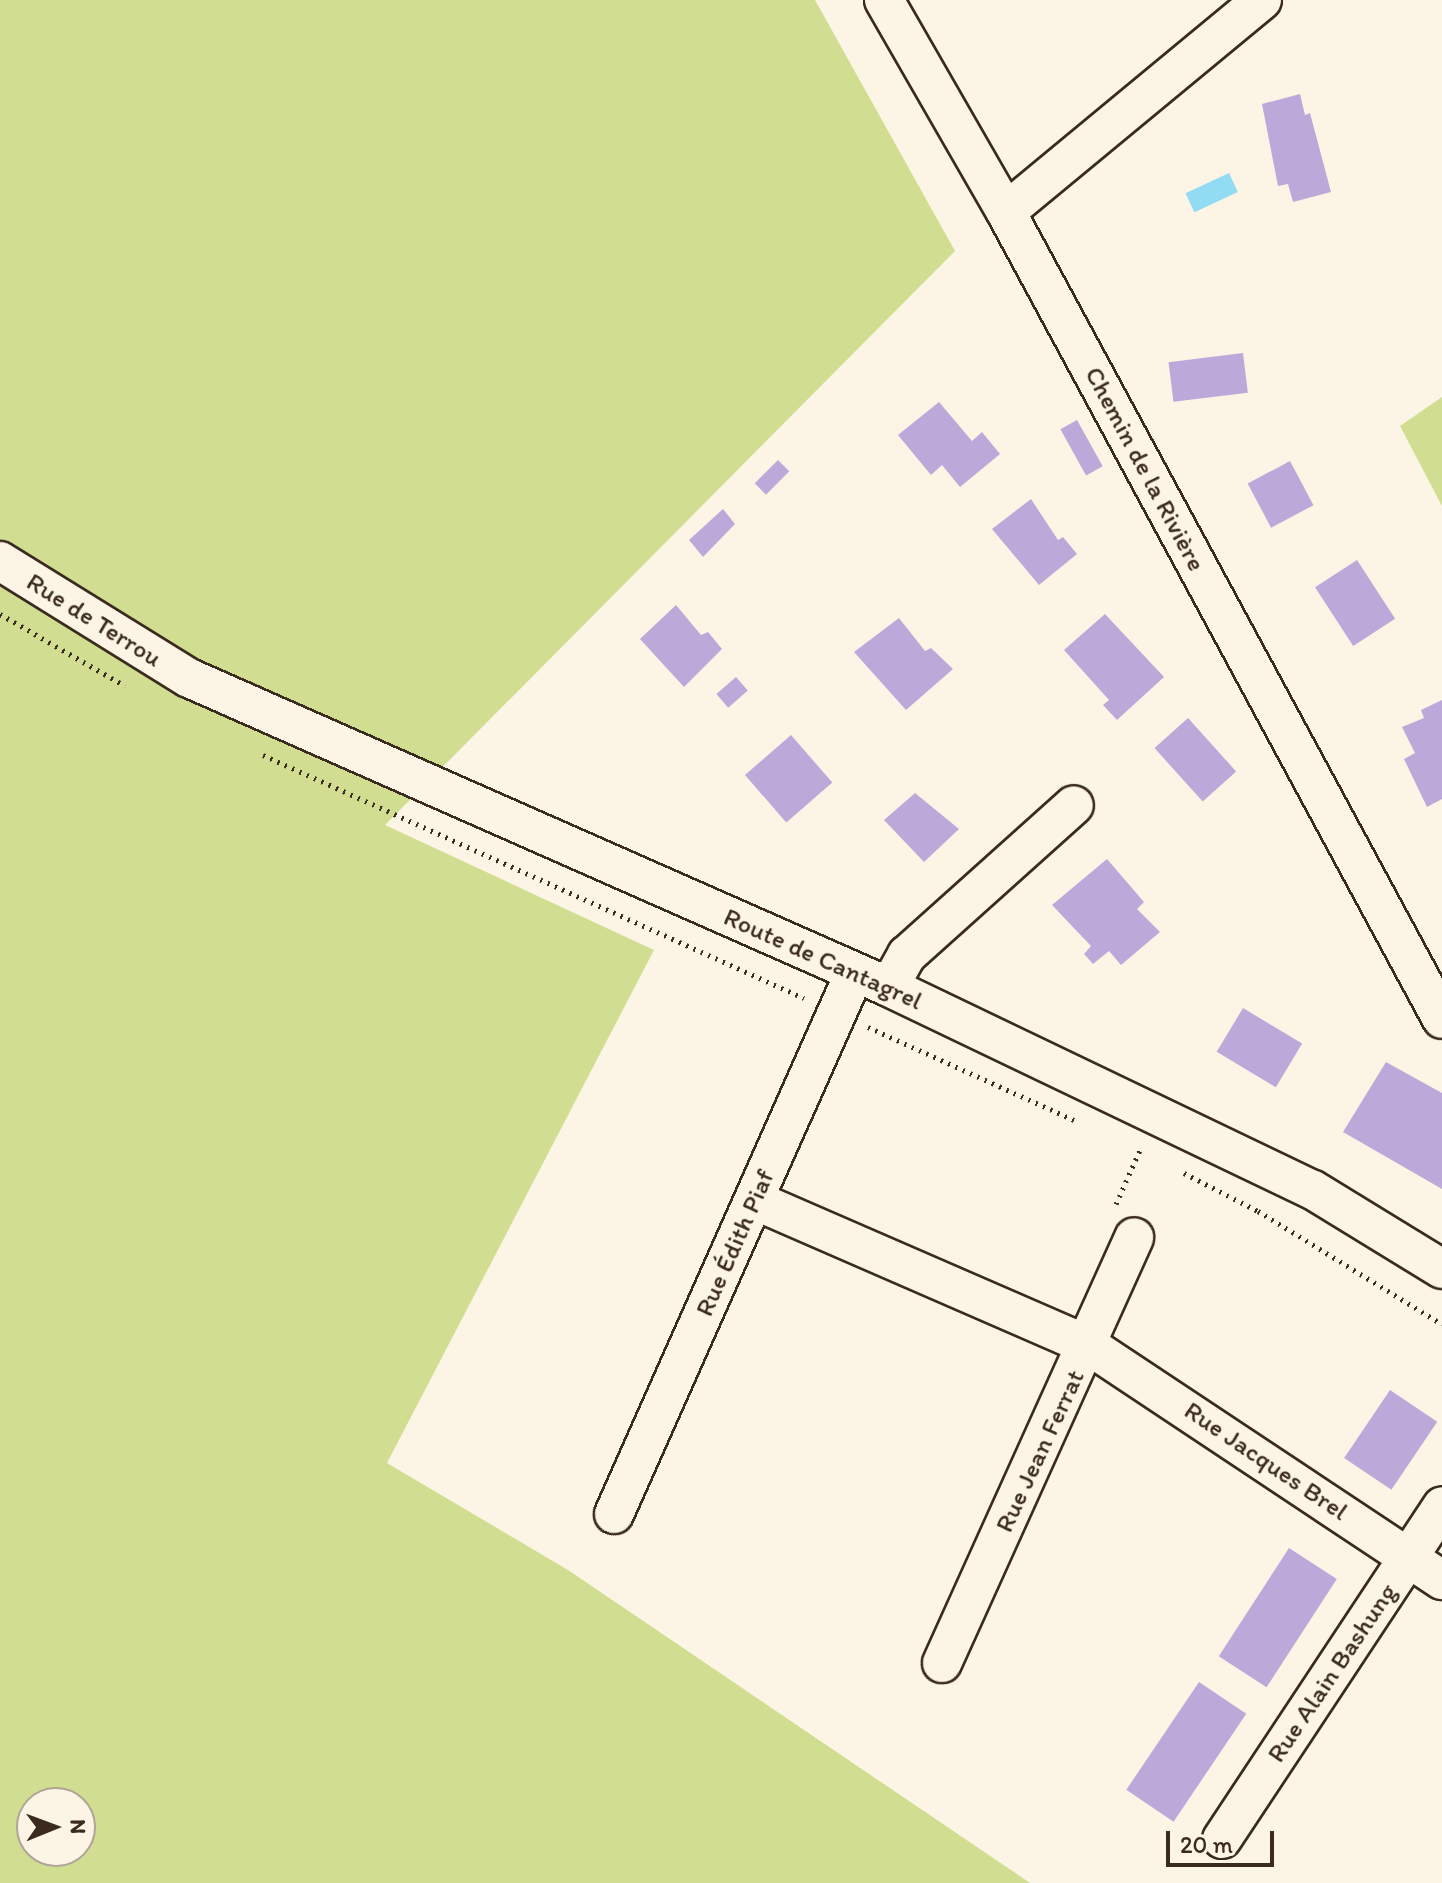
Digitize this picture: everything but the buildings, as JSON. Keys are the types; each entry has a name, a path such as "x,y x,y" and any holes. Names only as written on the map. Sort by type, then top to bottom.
{"street":[{"name":"Chemin de la Rivière","path":"884,0 1006,212 1442,1019"},
{"path":"1006,212 1262,0"},
{"name":"Rue de Terrou","path":"0,561 189,678"},
{"name":"Route de Cantagrel","path":"189,678 889,987 1313,1190 1442,1269"},
{"path":"889,987 907,955 1074,805"},
{"name":"Rue Édith Piaf","path":"614,1514 855,972"},
{"name":"Rue Jacques Brel","path":"754,1200 1088,1345 1442,1580"},
{"name":"Rue Jean Ferrat","path":"942,1663 1088,1345 1134,1237"},
{"name":"Rue Alain Bashung","path":"1222,1839 1442,1506"}],"path":[{"path":"0,614 129,688"},
{"path":"252,749 1082,1124"},
{"path":"1125,1144 1153,1157"},
{"path":"1179,1171 1258,1211 1442,1324"}],"green space":[{"path":"0,0 815,0 955,251 385,825 654,950 387,1463 568,1570 1030,1883 0,1883"},
{"path":"1442,397 1442,506 1400,426"}],"water":[{"path":"1229,173 1238,192 1194,212 1185,193"}]}
